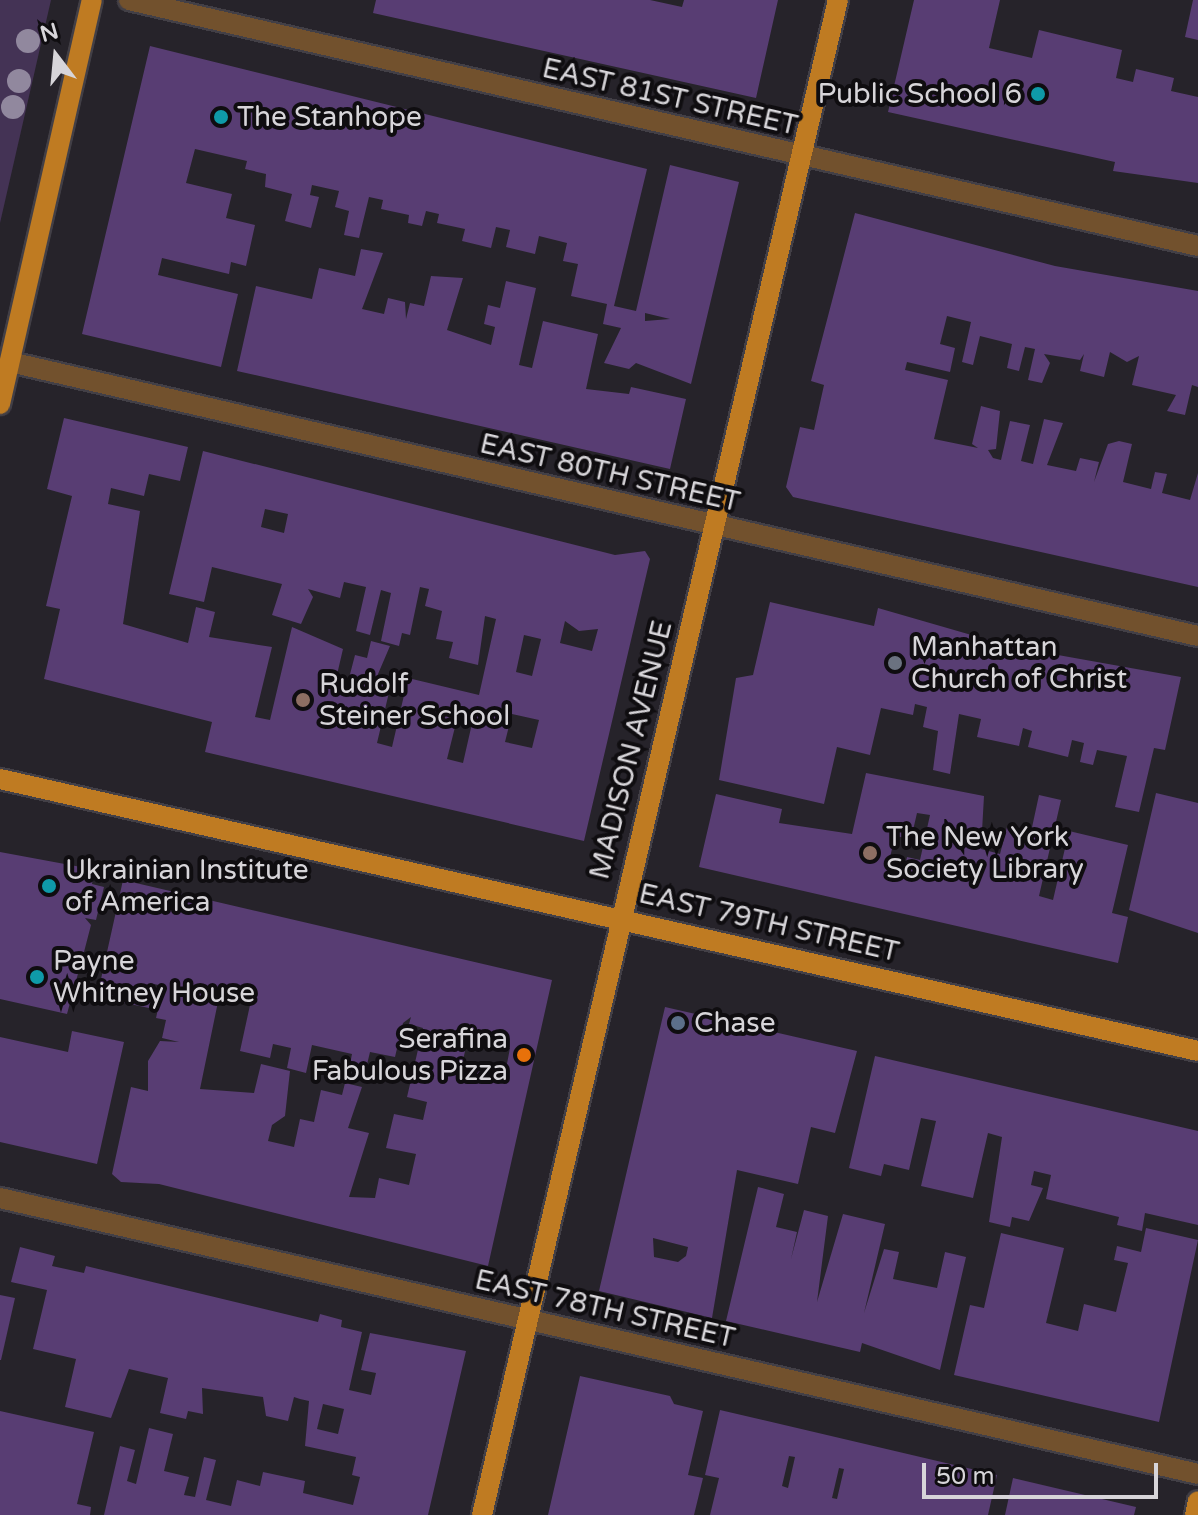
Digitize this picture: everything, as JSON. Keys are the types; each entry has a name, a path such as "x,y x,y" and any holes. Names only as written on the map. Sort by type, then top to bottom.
{"main road":[{"path":"0,404 92,0"},
{"name":"MADISON AVENUE","path":"482,1515 619,917 716,526 838,0"},
{"name":"EAST 79TH STREET","path":"0,779 619,917 1198,1051"},
{"path":"1195,1515 1198,1501"}],"street":[{"name":"EAST 81ST STREET","path":"129,0 1198,246"},
{"name":"EAST 80TH STREET","path":"10,362 1198,636"},
{"name":"EAST 78TH STREET","path":"0,1198 1198,1474"}],"shaded area":[{"path":"0,0 51,0 0,223"}],"building":[{"path":"376,0 650,0 682,7 684,0 778,0 756,98 373,13"},
{"name":"Public School 6","path":"914,0 1000,0 989,48 1032,58 1039,30 1122,50 1116,78 1133,82 1136,69 1174,78 1171,91 1198,97 1198,183 1113,171 1115,162 888,112"},
{"path":"1193,0 1198,0 1198,40 1185,37"},
{"path":"150,46 647,169 614,306 636,311 670,165 739,182 691,384 636,363 629,369 604,363 621,328 603,324 607,304 571,296 578,264 563,261 567,243 539,236 535,254 506,247 510,230 496,227 491,248 462,241 465,229 437,223 439,214 426,211 422,226 408,223 409,215 381,209 383,200 369,197 359,238 344,235 349,211 335,207 339,191 312,185 310,195 319,197 311,228 285,221 292,194 265,187 266,174 245,169 247,161 195,149 186,183 232,194 226,218 255,225 246,266 231,262 229,274 162,258 158,275 238,294 221,367 82,334","holes":["645,313 670,319 645,321"]},
{"path":"855,213 1055,266 1198,291 1198,387 1192,385 1185,415 1167,411 1176,395 1132,385 1139,356 1127,362 1110,352 1104,377 1080,371 1084,354 1080,360 1044,354 1050,363 1042,383 1028,380 1035,349 1025,347 1019,371 1007,368 1012,344 980,336 973,365 962,362 971,322 947,316 940,344 955,348 950,372 907,362 905,370 948,380 934,439 978,448 972,444 981,406 1000,411 996,449 988,450 993,458 1001,460 1010,421 1030,425 1021,461 1033,464 1044,419 1063,423 1047,465 1076,471 1080,458 1099,462 1094,482 1108,444 1119,441 1132,444 1123,482 1151,489 1155,472 1167,474 1162,493 1190,500 1198,473 1198,587 793,497 786,487 800,427 814,430 824,385 811,381"},
{"path":"361,249 383,253 362,309 384,314 388,298 405,302 406,319 410,303 424,306 431,276 463,278 447,330 491,345 495,327 484,324 488,305 500,308 506,281 536,288 519,365 532,368 543,321 598,334 586,389 629,394 631,387 686,399 670,469 237,371 256,286 312,299 319,268 355,276"},
{"path":"64,418 188,447 180,481 149,474 144,496 111,488 108,504 140,511 123,624 188,643 196,607 215,612 209,637 272,647 255,717 270,720 292,627 343,649 336,679 348,682 355,655 367,658 371,641 390,646 375,681 391,684 377,743 392,747 408,678 479,695 496,619 485,616 478,665 449,658 453,642 436,639 442,611 425,606 429,589 420,587 410,635 402,633 399,646 381,641 391,593 381,590 370,635 356,631 366,587 344,582 340,598 308,589 313,597 301,624 272,615 282,584 212,567 204,602 169,594 203,451 615,555 645,551 650,559 584,841 205,752 212,722 44,679 60,609 46,606 72,496 47,489","holes":["265,509 288,514 284,533 261,527","565,621 579,631 598,629 592,651 560,643","524,635 541,639 532,676 516,672","512,714 539,720 532,748 505,742","458,715 473,719 463,763 447,759"]},
{"path":"770,602 874,626 878,608 1013,647 1181,677 1165,750 1154,748 1139,812 1115,807 1127,756 1097,750 1093,765 1080,762 1084,743 1072,740 1068,757 1028,747 1032,731 1023,728 1019,746 977,737 981,719 959,714 950,774 933,770 938,731 923,727 927,707 915,704 913,715 881,708 870,755 837,747 824,804 719,780 736,678 753,675"},
{"path":"866,773 984,796 981,849 1000,854 1007,827 1031,832 1039,795 1061,800 1039,896 1053,900 1069,831 1128,845 1112,913 1128,917 1118,963 699,867 716,794 782,809 779,823 852,834","holes":["917,813 930,815 920,860 907,857 904,870 888,866 895,836 911,839"]},
{"path":"1156,793 1198,803 1198,933 1129,910"},
{"path":"0,852 81,867 94,873 92,884 104,887 96,920 85,918 91,925 84,952 77,954 82,959 67,1014 0,999"},
{"path":"123,880 552,980 488,1266 159,1184 121,1182 112,1174 131,1087 148,1091 148,1061 160,1041 179,1042 162,1038 166,1020 156,1018 163,986 154,984 149,1008 97,997","holes":["219,997 250,1005 240,1051 270,1058 273,1044 291,1048 287,1068 306,1073 312,1045 352,1054 349,1069 365,1073 370,1052 395,1057 403,1023 411,1017 409,1024 423,1028 407,1097 427,1102 423,1120 394,1114 386,1148 416,1154 409,1185 379,1178 375,1198 349,1197 369,1133 348,1128 362,1087 345,1083 342,1095 321,1090 314,1122 300,1119 294,1147 268,1141 272,1125 285,1116 290,1071 261,1064 254,1093 200,1089","468,1039 510,1048 505,1074 462,1064"]},
{"path":"665,1007 857,1051 835,1133 811,1127 798,1184 737,1170 712,1318 599,1291","holes":["653,1238 688,1247 686,1256 678,1262 654,1257"]},
{"path":"72,1031 124,1042 97,1164 0,1142 0,1037 68,1052"},
{"path":"875,1056 1198,1131 1198,1225 1145,1213 1142,1231 1117,1225 1119,1217 1046,1199 1051,1175 1034,1171 1031,1185 1043,1188 1029,1221 1012,1217 1010,1227 989,1222 1002,1137 988,1133 973,1198 921,1186 936,1121 921,1118 909,1170 884,1164 881,1176 849,1168"},
{"path":"758,1187 784,1194 776,1227 797,1232 791,1259 804,1210 828,1216 817,1302 843,1214 885,1224 864,1313 884,1249 899,1252 893,1279 937,1288 945,1252 966,1257 940,1370 862,1343 860,1352 726,1321"},
{"path":"1146,1228 1198,1240 1159,1422 954,1375 970,1305 984,1308 1001,1233 1064,1248 1046,1323 1078,1331 1084,1304 1116,1312 1128,1263 1114,1260 1117,1246 1141,1252"},
{"path":"20,1247 55,1256 52,1266 84,1273 86,1266 318,1322 320,1314 342,1320 341,1327 362,1332 349,1390 371,1395 376,1373 361,1370 370,1333 466,1351 428,1515 104,1515 120,1446 135,1450 127,1481 136,1484 149,1428 173,1434 164,1471 189,1477 184,1495 195,1497 204,1457 216,1460 206,1500 231,1506 237,1480 260,1486 263,1472 305,1481 303,1493 353,1505 360,1477 352,1475 356,1457 305,1446 309,1401 294,1397 288,1421 266,1416 263,1397 202,1388 203,1414 188,1411 186,1419 160,1413 168,1378 129,1369 111,1418 65,1407 76,1359 33,1349 47,1290 11,1282","holes":["323,1404 344,1409 338,1434 317,1429"]},
{"path":"0,1295 15,1298 1,1360 0,1360"},
{"path":"580,1376 670,1396 674,1404 703,1411 688,1475 703,1478 694,1515 548,1515"},
{"path":"720,1410 997,1475 988,1515 710,1515 719,1478 705,1475","holes":["789,1456 795,1457 788,1488 782,1486","839,1468 844,1469 837,1499 832,1498"]},
{"path":"0,1411 94,1432 77,1504 91,1507 90,1515 0,1515"},
{"path":"1013,1478 1136,1507 1134,1515 1005,1515"}],"place":[{"name":"Public School 6","path":"1038,94"},
{"name":"The Stanhope","path":"221,117"},
{"name":"Manhattan Church of Christ","path":"895,663"},
{"name":"Rudolf Steiner School","path":"303,700"},
{"name":"The New York Society Library","path":"870,853"},
{"name":"Ukrainian Institute of America","path":"49,886"},
{"name":"Payne Whitney House","path":"37,977"},
{"name":"Chase","path":"678,1023"},
{"name":"Serafina Fabulous Pizza","path":"524,1055"}]}
